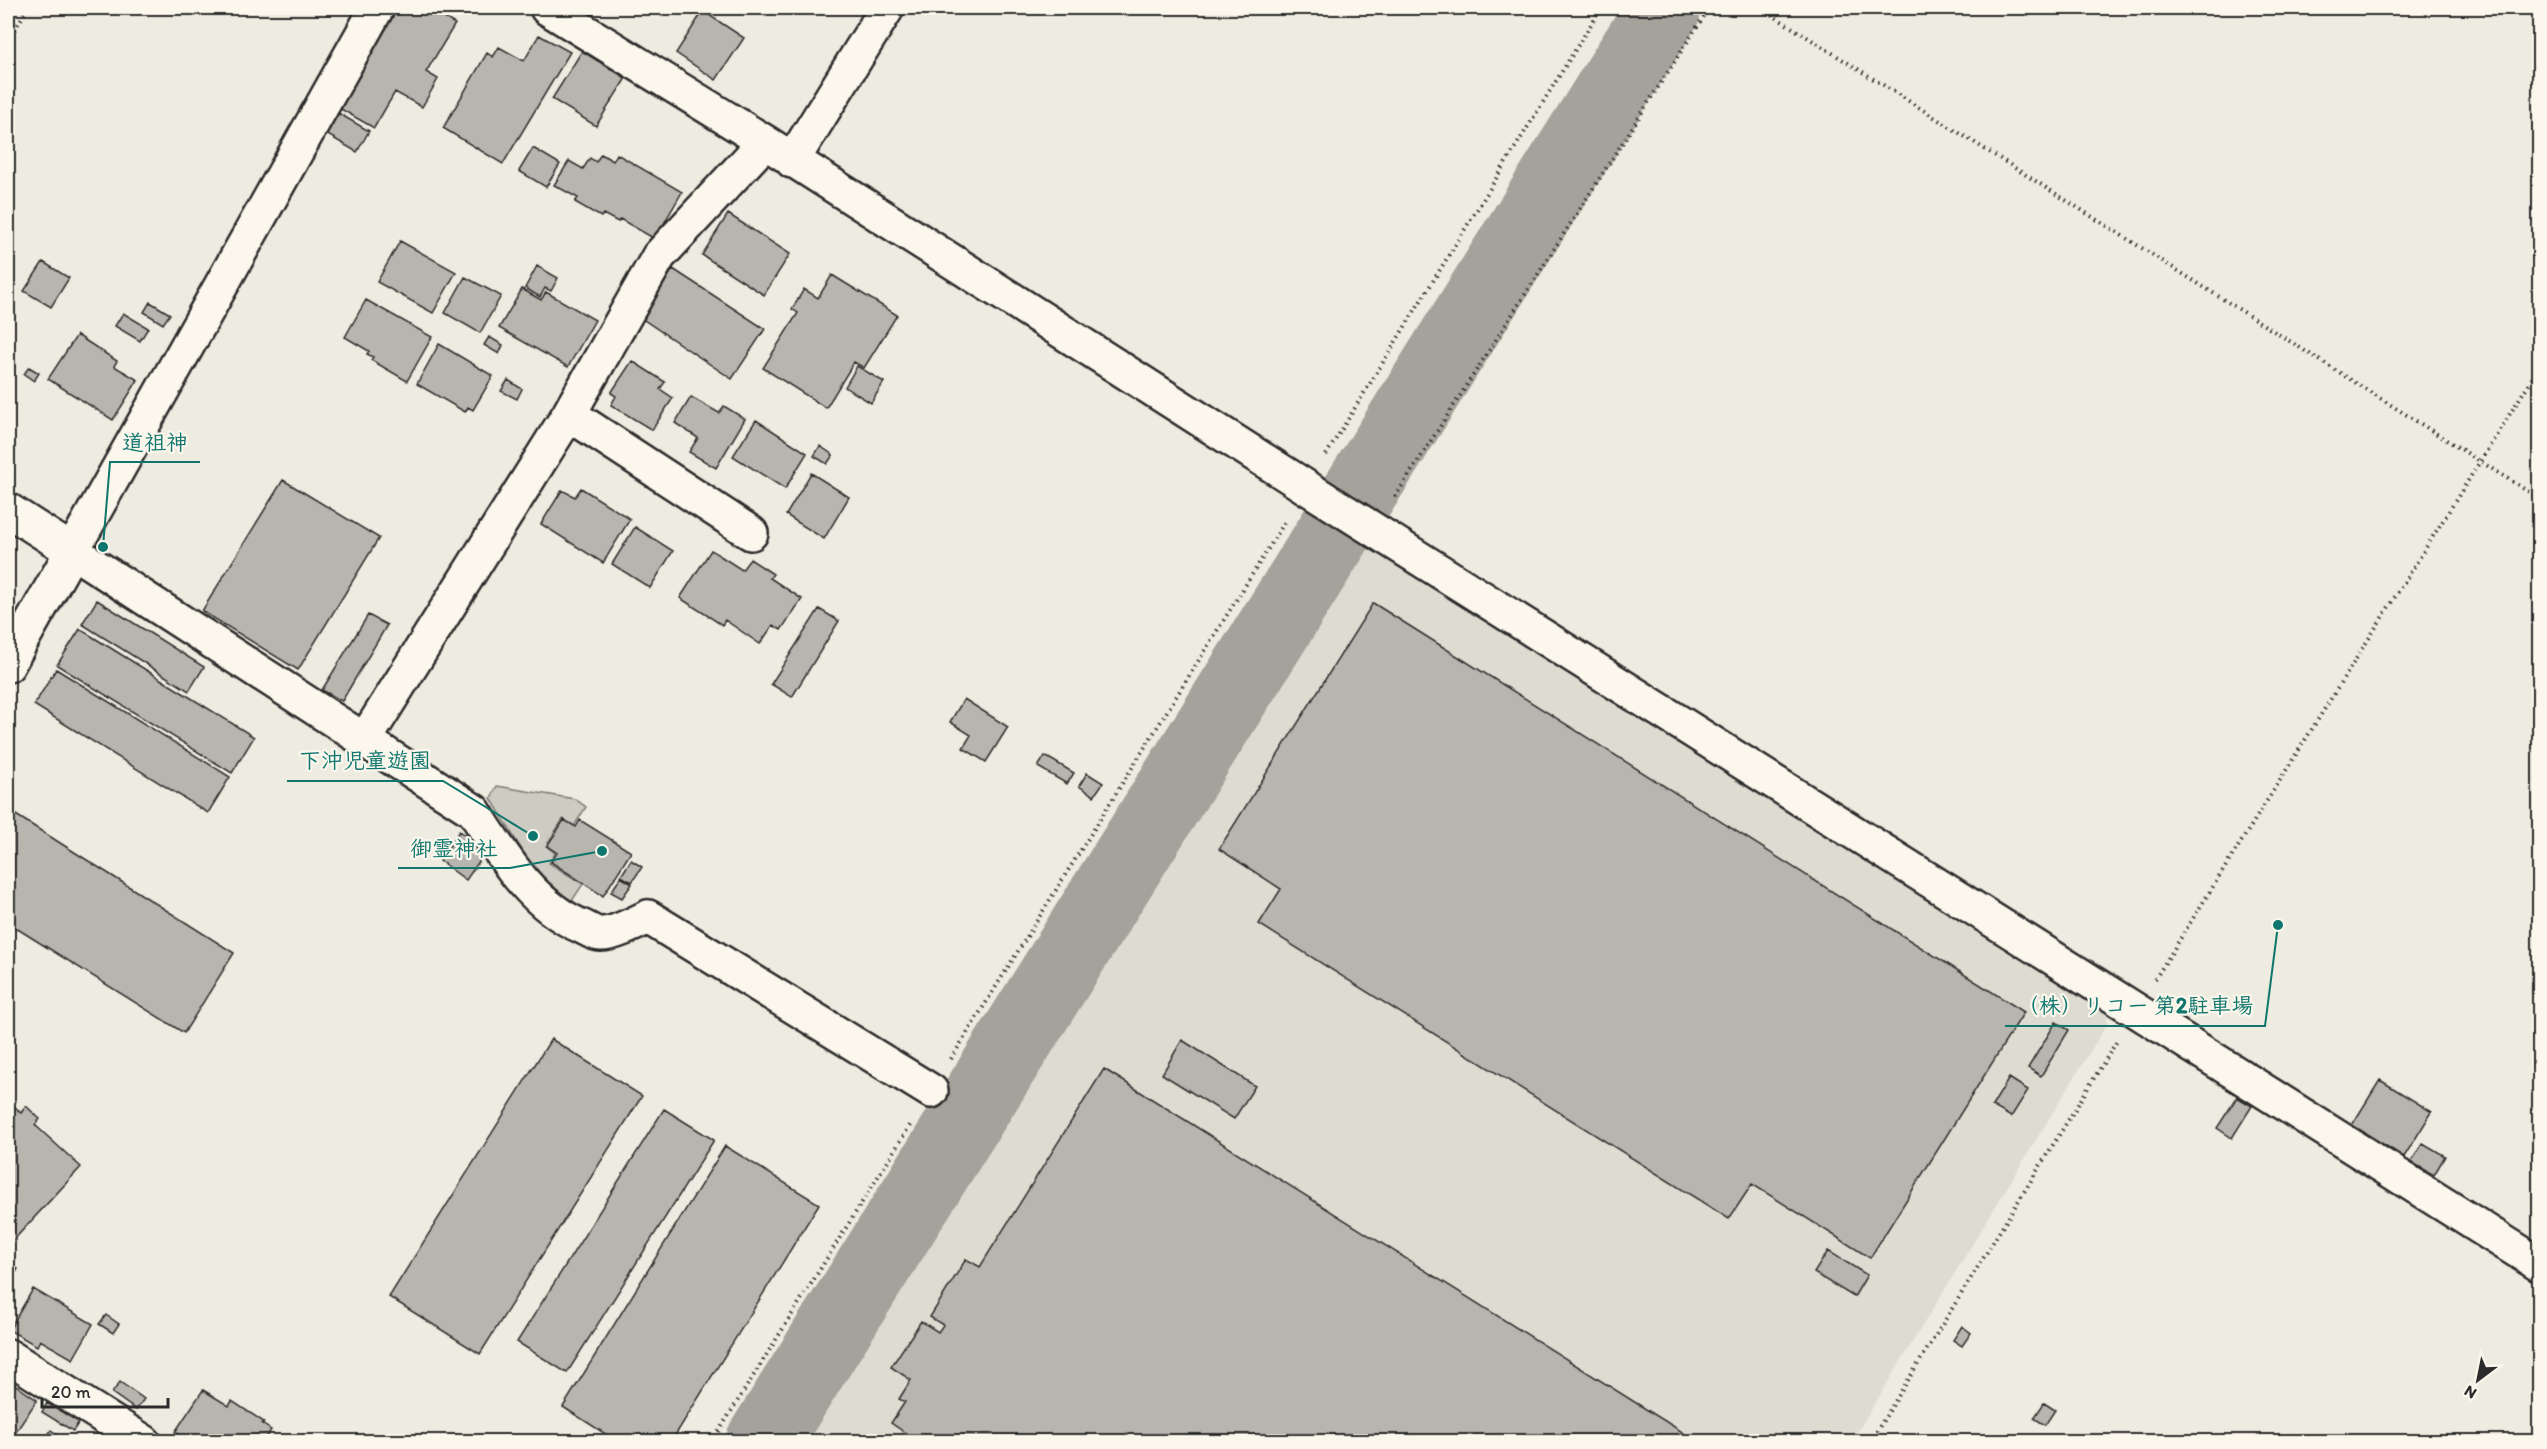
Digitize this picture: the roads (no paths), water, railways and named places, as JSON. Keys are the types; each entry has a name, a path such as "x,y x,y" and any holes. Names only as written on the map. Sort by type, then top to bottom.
{"street":[{"path":"8,665 377,8"},
{"path":"547,8 765,142 1313,492 2540,1265"},
{"path":"792,161 887,8"},
{"path":"364,741 569,414 659,256 765,142"},
{"path":"569,414 751,533"},
{"path":"8,510 474,811 502,855 530,889 546,906 573,923 600,934 630,926 648,918 931,1091"},
{"path":"8,1356 144,1442"}],"waterway":[{"path":"763,1442 1664,8"}],"place":[{"name":"道祖神","path":"103,547"},
{"name":"下沖児童遊園","path":"533,836"},
{"name":"御霊神社","path":"602,851"},
{"name":"（株）リコー 第2駐車場","path":"2278,925"}]}
